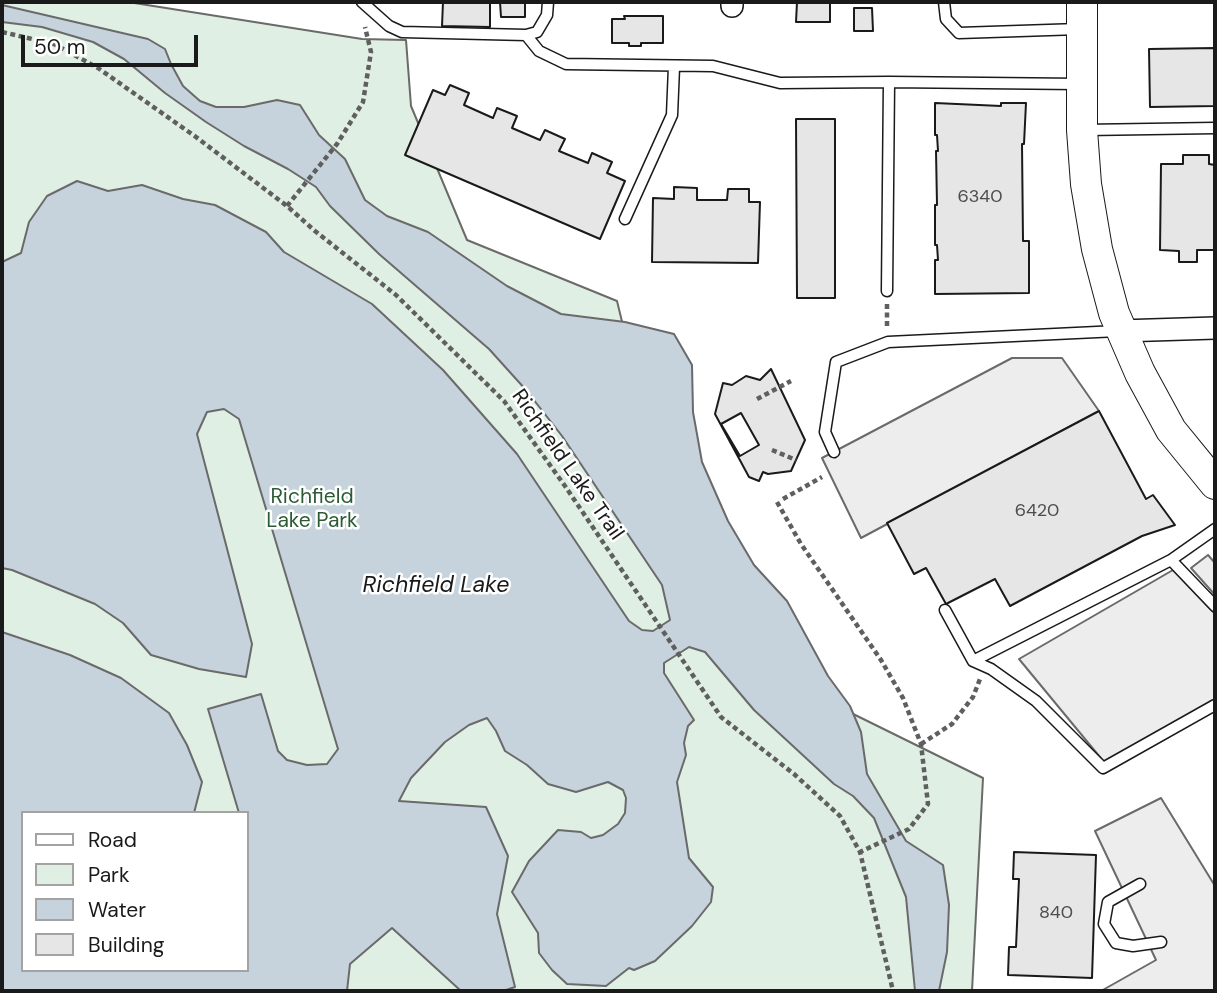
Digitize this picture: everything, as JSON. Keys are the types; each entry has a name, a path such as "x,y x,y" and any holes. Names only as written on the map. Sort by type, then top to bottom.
{"main road":[{"path":"1082,15 1082,130 1086,184 1097,249 1120,331 1171,430 1215,484"}],"street":[{"path":"1120,331 1215,328"}],"lane":[{"path":"362,2 389,26 402,32 526,36 537,32 547,15 548,2"},
{"path":"944,2 946,19 959,33 1082,15"},
{"path":"526,36 539,51 566,64 713,66 780,83 1082,84"},
{"path":"625,219 672,115 674,67"},
{"path":"887,290 889,82"},
{"path":"1082,130 1215,128"},
{"path":"834,452 825,432 836,362 888,342 1120,331"},
{"path":"973,661 1171,560 1215,529"},
{"path":"1171,560 1215,606"},
{"path":"944,610 973,661 991,669 1036,701 1103,768 1215,705"},
{"path":"1140,884 1108,902 1104,924 1116,943 1133,946 1161,942"}],"path":[{"path":"288,206 337,144 363,102 371,52 362,17"},
{"name":"Richfield Lake Trail","path":"2,32 54,44 98,68 288,206 315,231 396,295 504,401 565,486 721,717 794,774 839,816 860,852 893,991"},
{"path":"887,290 888,342"},
{"path":"757,399 790,381"},
{"path":"772,450 796,460"},
{"path":"822,477 780,500 801,544 881,660 903,698 921,744 928,804 909,829 860,852"},
{"path":"921,744 951,724 973,697 981,677 991,669"}],"green space":[{"name":"Richfield Lake","path":"2,2 128,2 362,39 406,40 411,106 467,240 617,301 699,638 983,778 972,991 2,991"}],"shaded area":[{"path":"1012,358 1062,358 1099,411 861,538 822,458"},
{"path":"1208,555 1215,563 1215,595 1191,568"},
{"path":"1173,570 1215,614 1215,699 1104,762 1019,659"},
{"path":"1161,798 1215,886 1215,991 1101,991 1156,960 1095,831"}],"water":[{"name":"Richfield Lake","path":"2,5 148,39 165,49 183,86 200,101 216,107 244,107 277,100 300,105 319,135 345,159 365,200 387,216 428,232 507,286 561,314 625,322 674,334 692,365 693,412 702,462 728,521 754,565 787,601 828,676 850,706 861,732 867,774 906,841 943,865 949,905 947,952 939,991 915,991 906,897 874,818 853,796 834,784 754,710 705,652 689,647 664,663 664,673 694,720 688,726 684,743 686,755 677,782 689,858 713,887 711,902 692,926 655,961 634,970 629,968 606,986 567,984 552,970 539,953 538,933 512,892 529,861 558,830 581,832 591,838 603,835 618,824 625,813 626,798 623,790 608,782 576,792 548,784 527,765 505,751 487,718 469,725 445,742 411,778 399,801 486,807 508,856 497,914 515,987 503,991 461,991 392,928 350,964 347,991 2,991 2,632 70,655 121,678 169,713 187,745 202,782 195,811 21,811 21,972 248,972 248,811 238,811 208,709 261,694 278,751 287,760 307,765 327,764 338,749 239,419 224,409 207,412 197,434 252,644 246,677 199,669 151,655 123,623 95,604 2,568 2,262 21,253 29,222 47,196 77,181 108,191 142,185 183,199 215,205 266,232 284,252 372,304 443,370 517,454 629,621 642,630 653,631 670,620 662,585 562,436 526,390 489,349 379,254 330,206 316,187 206,122 124,59 93,42 42,27 2,22"}],"building":[{"path":"443,2 490,2 490,27 442,26"},
{"path":"500,2 525,2 525,17 501,17"},
{"path":"797,2 830,2 830,22 796,22"},
{"path":"854,8 872,8 873,31 854,31"},
{"path":"624,16 663,16 663,43 629,46 629,43 612,43 612,19 625,19"},
{"path":"1215,48 1215,106 1150,107 1149,49"},
{"path":"450,85 469,93 464,105 493,118 497,108 517,116 512,128 540,140 545,130 565,139 559,151 588,163 592,153 612,162 607,173 625,181 600,239 405,155 433,90 445,95"},
{"path":"935,103 1001,106 1001,103 1026,103 1022,144 1023,241 1029,241 1029,293 935,294 935,260 938,260 935,245 935,205 938,151"},
{"path":"796,119 835,119 835,298 797,298"},
{"path":"1183,155 1209,155 1209,164 1215,165 1215,250 1197,250 1197,262 1179,262 1179,251 1160,250 1161,164 1183,164"},
{"path":"674,187 697,188 697,200 727,200 728,189 749,189 749,202 760,202 758,263 652,262 653,198 674,199"},
{"path":"771,369 805,440 791,471 768,474 763,472 759,481 749,477 715,414 723,383 732,385 746,376 760,380"},
{"path":"1099,411 1146,499 1153,495 1175,525 1142,536 1010,606 995,579 946,604 926,568 914,574 887,523"},
{"path":"741,413 759,445 740,456 721,424"},
{"path":"1014,852 1096,855 1092,978 1008,975 1009,947 1016,947 1019,879 1013,879"}],"park label":[{"name":"Richfield Lake Park","path":"312,509"}]}
